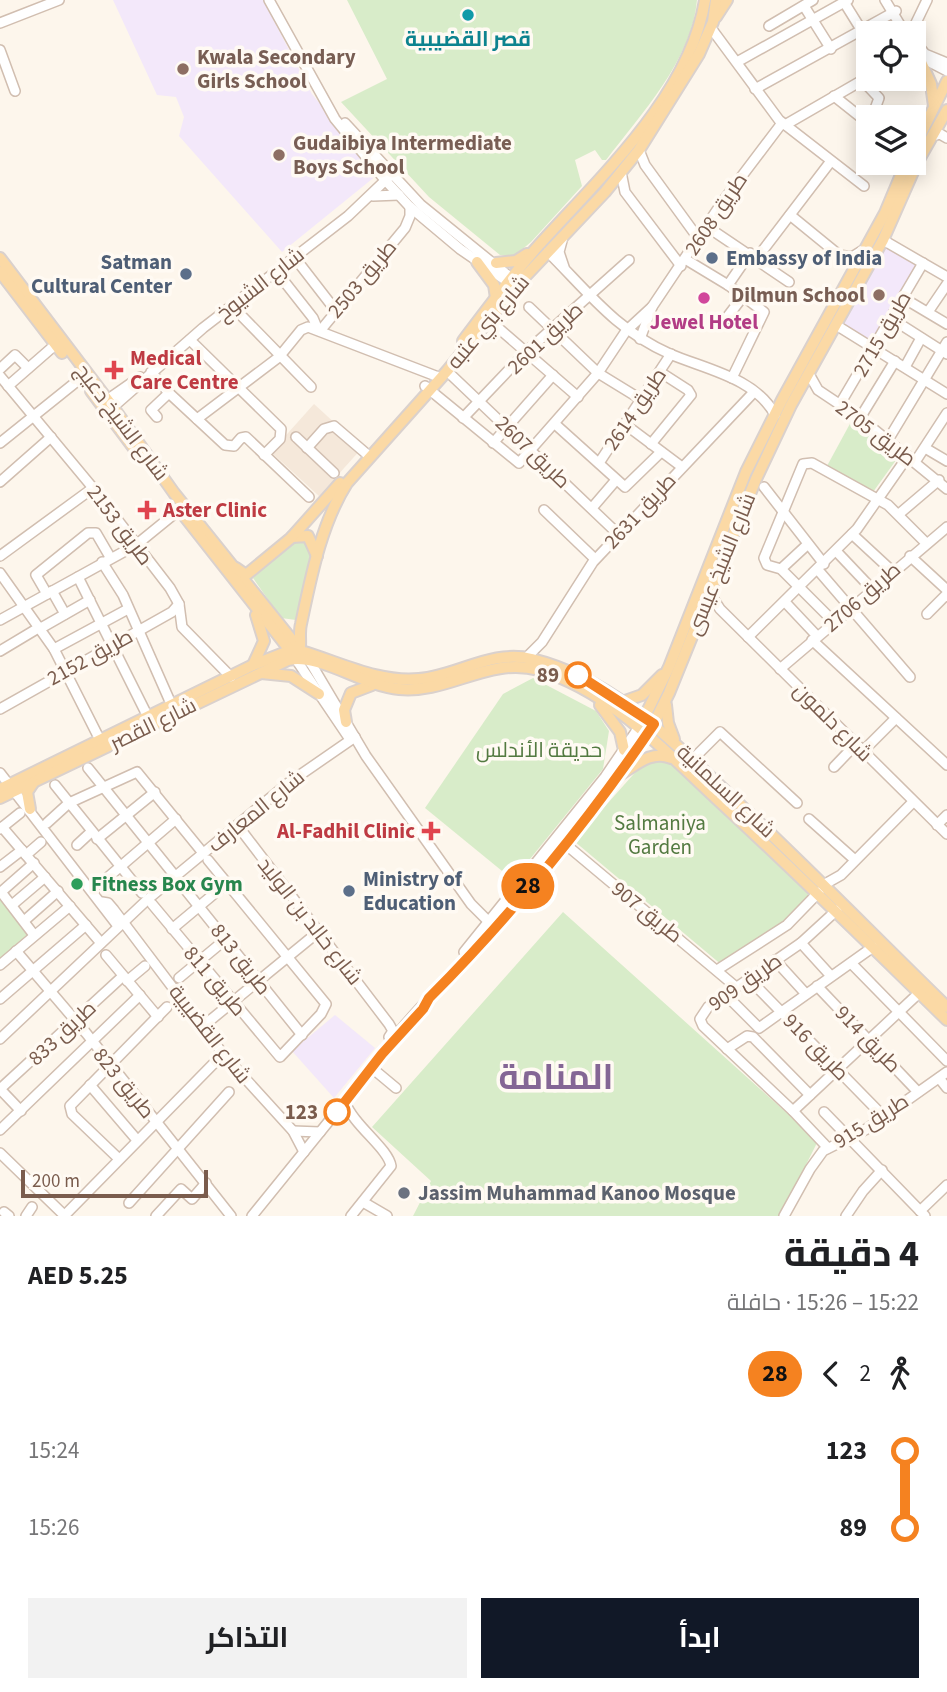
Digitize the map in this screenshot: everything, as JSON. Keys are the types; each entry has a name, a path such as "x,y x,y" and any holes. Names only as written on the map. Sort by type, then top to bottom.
{"main road":[{"name":"شارع بني عتبه","path":"543,249 563,237 636,138 677,74 698,32 705,0"},
{"name":"شارع بني عتبه","path":"236,568 243,574 251,573 291,538 489,320 570,212 639,159 710,29 716,0"},
{"path":"710,29 727,0"},
{"path":"926,73 931,84 934,106"},
{"path":"926,123 947,81"},
{"name":"شارع الشيخ عيسى","path":"646,726 669,693 756,479 798,393 883,240 947,110"},
{"name":"شارع الشيخ عيسى","path":"646,726 774,407 867,247 900,175"},
{"path":"496,263 516,261 543,249"},
{"name":"شارع الشيخ دعيج","path":"0,258 179,510 250,603 295,653"},
{"path":"477,262 494,285 496,298"},
{"name":"شارع الشيخ دعيج","path":"0,272 81,378 107,406 236,568 295,653"},
{"name":"شارع بني عتبه","path":"441,375 496,298 515,282"},
{"name":"شارع بني عتبه","path":"295,653 317,559 337,498 367,454"},
{"path":"291,538 308,536 314,545 317,559"},
{"path":"250,603 260,623 264,641 255,669 291,676 319,694"},
{"path":"295,653 309,660"},
{"name":"شارع السلمانية","path":"295,653 402,680 427,679 486,659 527,657 578,675 622,702 673,758 822,888 837,910 947,1020"},
{"name":"شارع القصر","path":"6,790 100,740 231,677 295,653"},
{"name":"شارع السلمانية","path":"309,660 372,685 401,689 429,688 494,667 517,667 540,670 594,697 679,748 947,1007"},
{"path":"622,702 642,695 669,667"},
{"name":"شارع القصر","path":"6,790 36,781 255,669"},
{"path":"341,721 352,693 372,685"},
{"path":"669,693 665,711 679,748"},
{"path":"594,697 617,726 624,750"},
{"path":"621,774 651,756 660,754 673,758"},
{"path":"25,811 27,792 36,781"}],"street":[{"path":"0,23 59,0"},
{"path":"269,0 330,111 390,179 442,223 496,263 515,282"},
{"path":"769,26 813,0"},
{"path":"887,0 900,21"},
{"path":"919,21 928,0"},
{"path":"737,62 846,1 857,21"},
{"path":"804,6 831,49"},
{"path":"879,21 895,12"},
{"path":"710,29 722,41 783,124 864,186"},
{"path":"755,89 856,34"},
{"path":"0,50 3,70 15,91"},
{"path":"926,54 947,63"},
{"path":"926,60 947,71"},
{"path":"783,124 856,83"},
{"path":"834,96 856,113"},
{"name":"طريق 2608","path":"532,450 598,373 626,331 652,307 706,226 783,124"},
{"path":"933,136 940,134 947,138"},
{"path":"639,159 698,238"},
{"path":"728,285 790,215 831,161"},
{"path":"621,172 625,192 683,262 728,285 762,308 765,317 732,378"},
{"path":"390,179 399,195 424,219 477,262 515,282"},
{"name":"شارع الشيوخ","path":"107,406 295,258 390,179"},
{"path":"372,196 399,195"},
{"name":"طريق 2503","path":"405,228 411,216 410,206"},
{"path":"790,215 839,254 852,257 867,247"},
{"name":"طريق 2503","path":"197,419 279,357 304,328 319,330 405,228 411,222 424,219"},
{"path":"706,226 789,282"},
{"path":"563,237 559,252 564,268"},
{"path":"883,240 947,276"},
{"path":"543,249 626,331 671,354 732,378 774,407"},
{"path":"295,258 336,311"},
{"name":"طريق 2601","path":"463,418 526,352 629,260"},
{"name":"طريق 2715","path":"840,404 905,299 923,263"},
{"path":"276,271 313,318 319,330 441,375"},
{"path":"928,312 947,284"},
{"path":"725,320 744,295"},
{"path":"905,299 947,324"},
{"path":"232,306 311,387"},
{"path":"529,307 554,328 598,373 642,400"},
{"name":"طريق 2608","path":"640,339 652,307"},
{"path":"888,440 945,349 892,319"},
{"path":"489,320 578,397"},
{"path":"836,325 947,394"},
{"path":"905,367 922,338"},
{"path":"190,340 281,429 280,439 264,455"},
{"path":"8,386 55,345"},
{"name":"طريق 2614","path":"599,463 671,354"},
{"path":"1,369 15,355 27,368"},
{"path":"860,418 895,362"},
{"name":"طريق 2153","path":"1,369 8,386 93,488 178,604 183,627 231,677"},
{"path":"151,372 169,393 229,448 246,437 309,497"},
{"path":"651,444 691,397 688,390 660,372"},
{"name":"طريق 2705","path":"809,374 818,390 860,418 945,486"},
{"name":"طريق 2607","path":"441,375 480,402 507,426 618,534"},
{"path":"493,443 553,375"},
{"path":"0,443 81,378"},
{"path":"428,388 519,463 532,450"},
{"path":"798,393 818,390"},
{"name":"طريق 2631","path":"527,657 542,642 595,559 754,392"},
{"path":"157,417 151,411 169,393"},
{"path":"748,637 852,534 911,459 925,448 947,413"},
{"name":"طريق 2614","path":"555,424 616,480 627,486 661,452"},
{"path":"626,425 682,467"},
{"path":"307,448 324,429 334,426 367,454"},
{"path":"0,482 51,437"},
{"path":"296,437 334,473"},
{"path":"925,448 947,461"},
{"path":"833,621 781,569 767,565 764,558 806,462 878,499 899,514 926,543"},
{"name":"طريق 2614","path":"592,508 616,480"},
{"path":"899,514 945,486"},
{"path":"0,556 93,488"},
{"path":"764,488 808,544 850,607 910,677"},
{"path":"0,621 136,545 179,510"},
{"path":"544,510 595,559"},
{"name":"طريق 2706","path":"780,669 833,621 947,527"},
{"path":"65,614 36,575 88,533 96,533 172,706"},
{"path":"852,534 892,571"},
{"path":"781,569 808,544"},
{"path":"836,551 872,589"},
{"path":"910,556 947,592 927,614"},
{"path":"0,573 54,649 100,740"},
{"path":"78,577 148,717"},
{"name":"شارع دلمون","path":"709,592 719,608 947,835"},
{"path":"0,652 90,600"},
{"path":"785,602 814,638 947,765"},
{"name":"طريق 2152","path":"0,709 172,612 178,604"},
{"path":"701,614 710,608 719,608"},
{"path":"54,649 128,609"},
{"path":"542,642 546,662"},
{"name":"شارع الشيخ دعيج","path":"295,653 319,694 341,721"},
{"name":"شارع الشيخ دعيج","path":"309,660 351,737 471,904 493,922"},
{"path":"834,767 896,718"},
{"path":"335,747 341,721"},
{"name":"شارع الشيخ عيسى","path":"252,1216 413,1013 444,982 493,922 624,750 646,726"},
{"name":"شارع الشيخ عيسى","path":"444,982 478,935 574,833 621,774 646,726"},
{"path":"692,760 720,732 797,803"},
{"name":"شارع المعارف","path":"0,1039 50,994 119,922 147,899 177,880 238,826 351,737"},
{"name":"طريق 813","path":"88,768 102,786 149,843 177,880 200,906 302,1035 325,1007 324,1000 137,772 102,786"},
{"path":"0,773 6,790 35,821"},
{"name":"طريق 811","path":"55,785 280,1058 302,1035"},
{"path":"47,823 69,803 102,786"},
{"path":"6,790 102,902 109,904 119,922"},
{"path":"77,845 126,815 155,792"},
{"path":"565,843 565,831 586,799"},
{"path":"717,970 787,925 913,802"},
{"path":"25,811 1,828 86,925 104,940 130,934"},
{"path":"937,825 947,815"},
{"path":"100,884 176,819"},
{"path":"809,819 855,860"},
{"name":"شارع خالد بن الوليد","path":"238,826 317,933 383,1015"},
{"path":"574,833 577,853"},
{"path":"0,867 41,842"},
{"name":"طريق 907","path":"565,843 736,986"},
{"path":"34,863 1,892 34,935"},
{"path":"12,905 45,877"},
{"path":"172,929 228,883"},
{"name":"شارع الشيخ دعيج","path":"460,887 493,922"},
{"path":"24,921 58,891"},
{"path":"471,904 479,920 478,935"},
{"path":"0,965 70,906"},
{"name":"طريق 909","path":"828,1148 700,1019 702,1012 801,943 837,910"},
{"name":"شارع القضيبية","path":"119,922 223,1054 293,1131 304,1152"},
{"path":"0,999 86,925"},
{"path":"202,1027 317,933"},
{"path":"178,978 226,939"},
{"path":"801,943 831,976"},
{"path":"727,1049 873,947"},
{"name":"طريق 823","path":"16,951 231,1216"},
{"path":"106,955 158,1017"},
{"path":"775,960 806,994"},
{"path":"851,963 947,1061"},
{"name":"طريق 833","path":"0,1089 125,978 145,966"},
{"name":"طريق 916","path":"748,978 884,1116"},
{"name":"طريق 914","path":"817,986 918,1092"},
{"path":"793,1111 919,993"},
{"path":"725,994 759,1028"},
{"path":"0,1130 140,995"},
{"name":"شارع الشيخ عيسى","path":"383,1051 407,1028 429,998"},
{"path":"118,1158 70,1110 70,1104 167,1007"},
{"path":"383,1015 400,1020 413,1013"},
{"path":"383,1015 393,1031 383,1051"},
{"path":"747,1036 753,1037 810,1095"},
{"path":"0,1153 65,1216 118,1158 223,1054"},
{"path":"372,1068 396,1088"},
{"path":"943,1075 947,1088"},
{"name":"طريق 915","path":"784,1216 810,1169 828,1148 884,1116 943,1075"},
{"path":"90,1085 137,1140"},
{"path":"0,1089 21,1111"},
{"path":"129,1203 229,1092"},
{"path":"345,1102 358,1126 391,1162 388,1172 351,1216"},
{"path":"824,1112 923,1213 947,1185"},
{"path":"293,1131 320,1132"},
{"path":"846,1216 882,1170"},
{"path":"156,1216 181,1189 192,1199 206,1183"},
{"path":"363,1202 387,1216"},
{"path":"26,1216 33,1207"}],"shaded area":[{"name":"Gudaibiya Intermediate Boys School","path":"113,0 263,0 312,94 377,175 282,252 179,136 184,117 176,97 157,95"},
{"name":"Dilmun School","path":"885,245 918,265 872,344 841,325"},
{"path":"314,404 362,448 319,496 271,452"},
{"path":"335,1015 375,1048 334,1098 292,1051"}],"green space":[{"path":"347,0 697,0 686,44 649,105 606,160 602,160 595,150 575,160 582,186 531,242 514,256 500,255 429,197 341,102 387,79"},
{"path":"852,420 899,456 873,492 827,466"},
{"path":"300,536 309,541 311,551 296,620 281,618 253,578"},
{"name":"حديقة الأندلس","path":"533,678 596,711 609,731 603,769 513,880 425,808 503,694"},
{"name":"Salmaniya Garden","path":"659,758 674,765 817,896 723,966 574,841 640,767"},
{"path":"6,896 34,930 0,959 0,901"},
{"path":"563,912 818,1141 780,1216 413,1216 431,1181 372,1127"}],"bus line":[{"name":"28","path":"337,1112 382,1054 423,1009 429,998 574,833 621,774 654,724 578,675"}],"place":[{"name":"قصر القضيبية","path":"468,15"},
{"name":"Kwala Secondary Girls School","path":"183,69"},
{"name":"Gudaibiya Intermediate Boys School","path":"279,155"},
{"name":"Embassy of India","path":"712,258"},
{"name":"Satman Cultural Center","path":"186,274"},
{"name":"Dilmun School","path":"879,295"},
{"name":"Jewel Hotel","path":"704,298"},
{"name":"Medical Care Centre","path":"114,370"},
{"name":"Aster Clinic","path":"147,510"},
{"name":"89","path":"578,675"},
{"name":"Al-Fadhil Clinic","path":"431,831"},
{"name":"Fitness Box Gym","path":"77,884"},
{"name":"Ministry of Education","path":"349,891"},
{"name":"123","path":"337,1112"},
{"name":"Jassim Muhammad Kanoo Mosque","path":"404,1193"}],"district":[{"name":"المنامة","path":"556,1078"}]}
